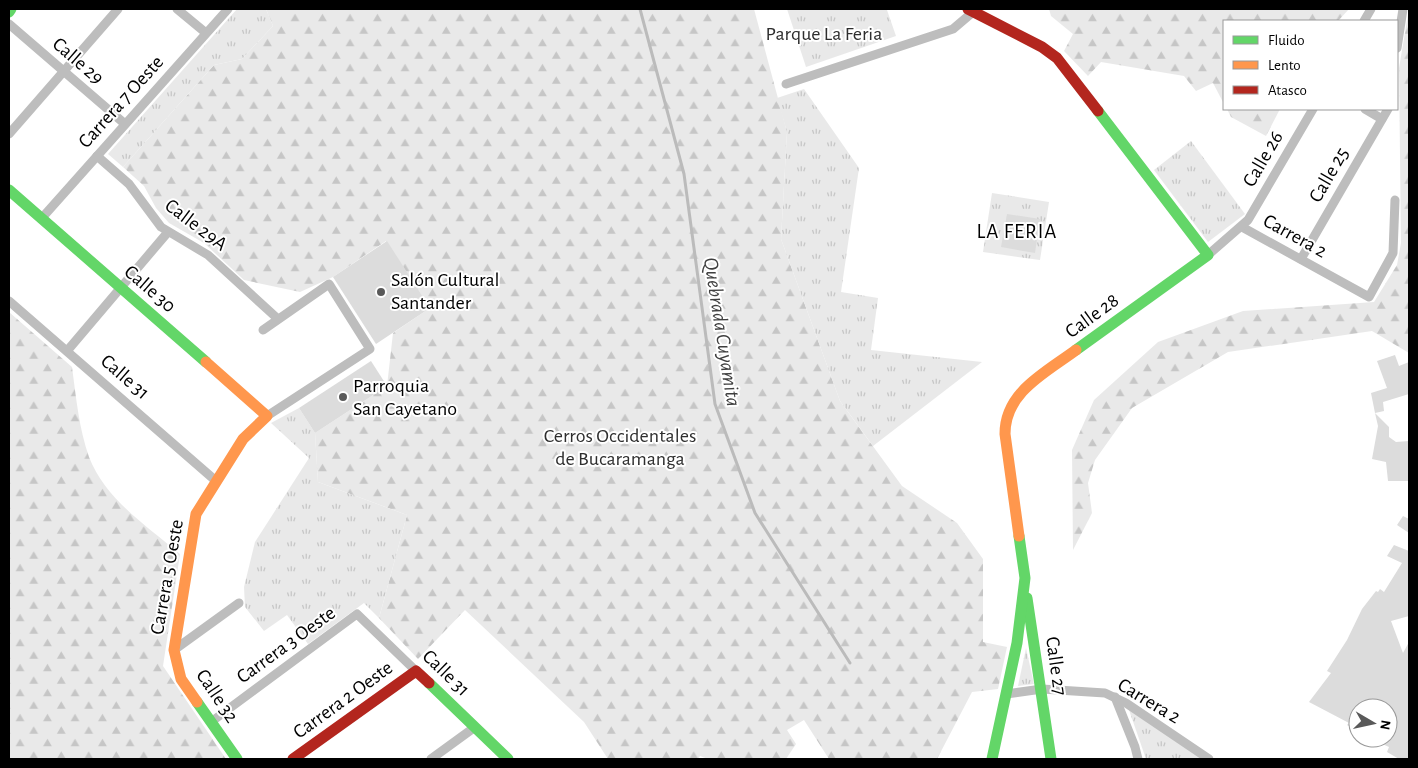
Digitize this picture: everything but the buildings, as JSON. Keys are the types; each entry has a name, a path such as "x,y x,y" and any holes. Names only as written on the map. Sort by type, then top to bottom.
{"street":[{"path":"9,134 118,9"},
{"path":"177,9 206,33"},
{"name":"Carrera 7 Oeste","path":"41,219 228,9"},
{"path":"1365,20 1371,9"},
{"path":"1398,42 1403,9"},
{"path":"786,84 953,29 971,10 1057,58 1208,254"},
{"name":"Calle 29","path":"9,24 126,124"},
{"name":"Calle 26","path":"1242,227 1312,110"},
{"path":"1367,110 1382,120"},
{"name":"Calle 25","path":"1301,259 1387,110"},
{"name":"Calle 29A","path":"97,156 129,184 157,222 168,232 208,255 278,319"},
{"name":"Calle 30","path":"9,190 267,416"},
{"name":"Carrera 2","path":"1208,254 1242,227 1369,297 1393,254 1395,200"},
{"path":"67,351 168,232"},
{"name":"Calle 28","path":"992,759 1019,630 1025,578 1005,434 1009,408 1015,398 1031,383 1208,254"},
{"name":"Carrera 5 Oeste","path":"174,650 194,521 199,509 243,439 267,416 370,349 329,284 278,319"},
{"name":"Calle 31","path":"9,301 216,481"},
{"path":"263,330 278,319"},
{"name":"Calle 27","path":"1025,578 1051,759"},
{"path":"174,650 239,602"},
{"name":"Calle 31","path":"357,614 508,759"},
{"name":"Carrera 3 Oeste","path":"211,722 357,614"},
{"name":"Calle 32","path":"174,650 182,679 237,759"},
{"name":"Carrera 2 Oeste","path":"292,759 416,670"},
{"name":"Carrera 2","path":"1006,694 1041,689 1096,691 1115,696 1209,759"},
{"path":"1115,696 1138,759"},
{"path":"431,759 475,727"}],"green space":[{"path":"237,9 266,9 273,26 242,59 214,65 123,167 108,154"},
{"name":"Cerros Occidentales de Bucaramanga","path":"266,9 754,9 787,132 781,239 840,401 902,486 957,523 983,559 983,642 1007,647 998,689 972,692 937,759 829,759 804,720 787,730 796,744 786,759 708,759 700,756 698,759 608,759 584,722 465,610 418,659 379,618 407,515 318,482 315,433 387,386 393,333 430,308 386,241 333,277 300,292 244,280 204,243 169,223 156,208 144,186 123,167 214,65 242,59 273,26"},
{"name":"Parque La Feria","path":"787,9 891,9 887,10 896,36 806,67"},
{"path":"1049,9 1349,9 1339,20 1223,20 1223,102 1213,83 1196,91 1184,76 1101,62 1088,76 1064,51 1073,34 1051,16"},
{"path":"1409,9 1409,353 1372,331 1228,352 1132,408 1095,460 1088,483 1092,513 1073,550 1072,450 1094,400 1158,342 1243,311 1374,302 1397,265 1401,243 1399,68"},
{"path":"804,89 859,168 841,292 878,298 871,350 982,362 873,446 840,401 781,239 787,132 777,98"},
{"path":"1228,110 1279,110 1266,136 1231,117"},
{"path":"1191,141 1245,214 1208,242 1154,170"},
{"path":"992,193 1049,202 1040,260 983,252"},
{"path":"9,312 72,367 78,413 89,457 105,486 128,511 180,554 163,666 226,759 9,759"},
{"path":"299,408 315,433 318,482 407,515 379,618 364,603 308,644 287,615 264,631 245,607 244,587 255,542 309,458 271,423"},
{"path":"1026,648 1034,684 1018,686"},
{"path":"1129,710 1205,759 1146,759"}],"waterway":[{"name":"Quebrada Cuyamita","path":"640,9 684,174 715,404 755,513 850,663"}],"traffic: fast":[{"path":"1076,350 1208,255 1098,111"},
{"path":"9,190 206,362"},
{"path":"992,759 1017,643 1025,578 1019,536"},
{"path":"1027,598 1051,759"},
{"path":"429,683 508,759"},
{"path":"197,702 237,759"}],"traffic: slow":[{"path":"1019,536 1005,434 1007,419 1019,395 1040,376 1076,350"},
{"path":"197,702 181,679 174,650 196,514 243,439 267,416 206,362"}],"traffic: jam":[{"path":"968,9 1042,47 1057,58 1098,111"},
{"path":"293,759 416,671 429,683"}],"place":[{"name":"Salón Cultural Santander","path":"381,292"},
{"name":"Parroquia San Cayetano","path":"343,397"}],"district":[{"name":"LA FERIA","path":"1017,231"}]}
